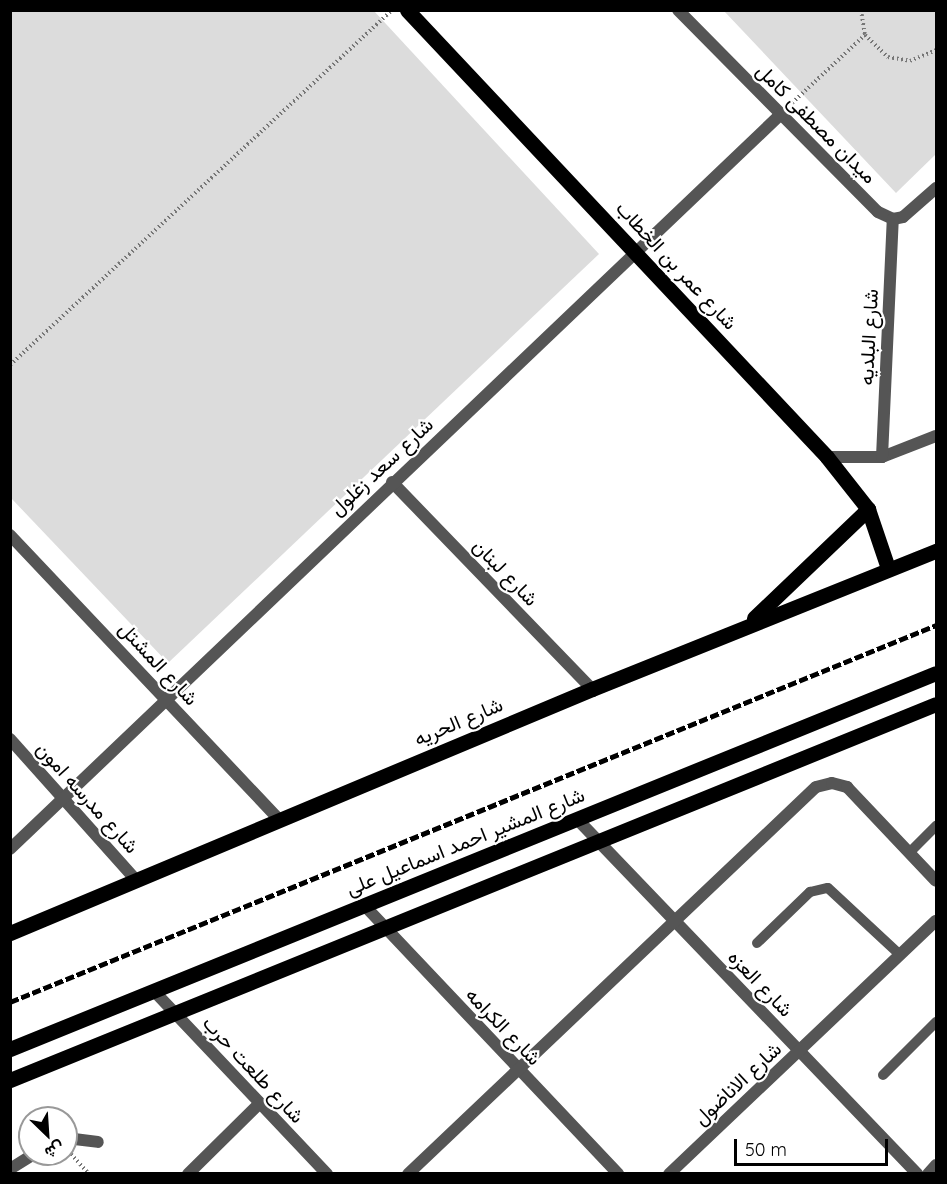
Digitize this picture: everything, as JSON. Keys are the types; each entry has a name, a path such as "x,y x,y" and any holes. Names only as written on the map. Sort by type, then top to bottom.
{"main road":[{"name":"شارع عمر بن الخطاب","path":"407,10 636,251 827,457 868,509 888,568"},
{"path":"747,624 868,509"},
{"name":"شارع الحريه","path":"10,933 747,624 933,550"},
{"name":"شارع المشير احمد اسماعيل على","path":"10,1049 936,673"},
{"path":"10,1080 936,704"}],"street":[{"name":"ميدان مصطفى كامل","path":"678,10 878,212 893,219"},
{"name":"شارع سعد زغلول","path":"10,849 165,698 780,114"},
{"path":"893,219 912,211 936,188"},
{"name":"شارع البلديه","path":"882,457 893,219"},
{"path":"827,457 882,457 936,436"},
{"name":"شارع لبنان","path":"392,482 592,689"},
{"name":"شارع المشتل","path":"10,535 279,819"},
{"name":"شارع مدرسه امون","path":"10,739 136,880"},
{"path":"408,1173 810,792 832,783 847,787 936,880"},
{"name":"شارع العزه","path":"577,819 918,1173"},
{"name":"شارع الكرامه","path":"364,905 383,928 618,1173"},
{"name":"شارع الاناضول","path":"669,1173 936,921"},
{"name":"شارع طلعت حرب","path":"154,991 327,1173"},
{"path":"188,1173 260,1103"},
{"path":"78,1140 98,1142"},
{"path":"928,1173 936,1166"}],"lane":[{"path":"910,852 936,826"},
{"path":"757,943 810,892 828,888 900,955"},
{"path":"883,1074 936,1022"}],"path":[{"path":"10,365 392,10"},
{"path":"861,10 865,34 879,52 899,60 921,58 936,50"},
{"path":"780,114 865,34"}],"shaded area":[{"path":"11,10 374,11 599,254 168,663 11,498"},
{"path":"724,11 936,11 936,154 896,193"}],"railway":[{"path":"10,1002 936,625"}]}
